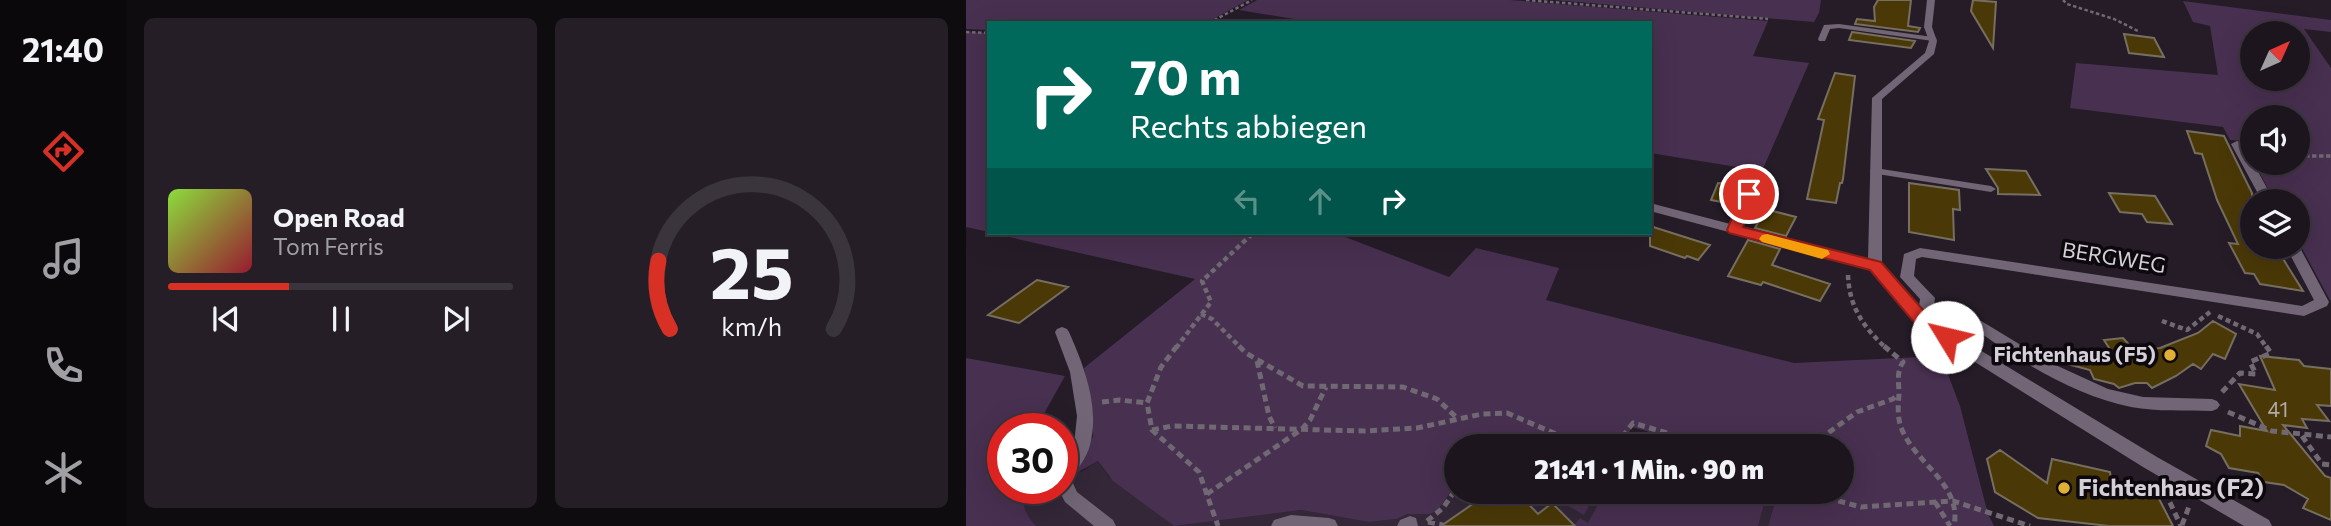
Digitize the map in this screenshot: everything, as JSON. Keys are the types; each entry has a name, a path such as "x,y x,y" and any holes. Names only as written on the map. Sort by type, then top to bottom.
{"street":[{"path":"1931,0 1928,27 1933,39 1929,54 1877,98 1875,265 1924,323 2150,462 2262,526"},
{"path":"2237,144 2261,189"},
{"path":"1652,208 1849,261 1875,265"},
{"name":"BERGWEG","path":"1924,323 1928,298 1907,277 1909,257 1920,252 2304,311 2322,302 2299,259"}],"lane":[{"path":"1822,39 1827,27 1839,26 1933,39"},
{"path":"1875,171 1991,189"},
{"path":"1735,230 1749,194"},
{"path":"1973,321 2001,342 2106,395 2142,403 2212,405"},
{"path":"1062,331 1079,370 1082,406 1082,446 1062,478 1071,497 1107,526"},
{"path":"1280,526 1291,523 1329,526"}],"path":[{"path":"1213,21 1252,0"},
{"path":"1526,0 1768,19"},
{"path":"2063,0 2067,4 2130,25 2140,32"},
{"path":"966,32 987,33"},
{"path":"2310,156 2331,156"},
{"path":"1218,526 1199,472 1152,430 1147,403 1161,367 1211,302 1202,281 1251,235"},
{"path":"1849,261 1847,284 1860,322 1877,341 1903,362 1896,375 1899,393 1896,405 1903,434 1953,500 1957,519 1952,526 1935,502"},
{"path":"2162,321 2187,330 2211,312 2257,334 2271,353 2250,362 2256,374 2240,373 2233,378"},
{"path":"1201,314 1212,319 1246,354 1303,386 1403,387 1437,399 1458,419"},
{"path":"1257,360 1261,386 1275,428"},
{"path":"1207,494 1303,429 1318,408 1320,397 1327,387"},
{"path":"1827,434 1857,412 1893,399 1899,393"},
{"path":"1082,406 1119,400 1147,403"},
{"path":"2212,405 2272,431 2331,438"},
{"path":"1152,430 1172,426 1417,428 1458,419 1507,413 1556,434"},
{"path":"1621,434 1633,423 1670,434"},
{"path":"2302,436 2322,464 2331,465"},
{"path":"1851,504 1861,507 1953,500 2029,526"},
{"path":"1432,517 1446,504"},
{"path":"1412,525 1426,522 1443,525"}],"shaded area":[{"path":"966,0 1248,0 1210,21 987,21 987,30 966,29"},
{"path":"1257,0 1510,0 1768,21 1753,56 1809,63 1762,171 1652,153 1652,21 1306,21 1239,10"},
{"path":"1553,0 1821,0 1814,22"},
{"path":"2183,1 2331,20 2331,32 2310,30 2310,21 2240,21 2240,91 2310,91 2310,38 2331,68 2331,302 2308,259 2310,259 2310,189 2268,189 2261,175 2310,175 2310,105 2240,105 2240,141 2230,140 2223,127 2070,108 2076,63 2218,75 2210,26 2193,22"},
{"path":"966,32 987,33 987,232 966,227"},
{"path":"1000,235 1340,235 1449,277 1476,248 1559,268 1546,300 1794,363 1941,356 1960,406 1988,514 1994,526 1768,526 1774,504 1854,504 1854,434 1657,434 1632,427 1628,434 1444,434 1444,501 1438,510 1430,514 1407,514 1397,519 1369,522 1301,510 1174,526 1113,481 1098,461 1078,472 1078,464 1093,437 1092,406 1084,368 1195,279"},
{"path":"966,358 1065,376 1044,413 987,413 987,504 1024,504 1036,526 966,526"},
{"path":"1093,437 1078,464 1078,440"},
{"path":"1098,461 1109,477 1174,526 966,526 987,504 1078,504 1078,470 1081,472"},
{"path":"1444,501 1444,504 1566,504 1584,514 1589,504 1774,504 1768,526 1174,526 1301,510 1369,522 1397,519 1406,514 1430,514 1438,510"},
{"path":"1565,504 1590,504 1584,515"},
{"path":"1598,504 1764,504 1758,526 1574,526 1580,518 1588,523"}],"building":[{"path":"1878,0 1911,0 1908,26 1920,28 1918,32 1855,24 1857,19 1875,21 1874,7"},
{"path":"1973,0 1996,2 1993,48 1971,11"},
{"path":"1852,32 1915,41 1911,48 1849,40"},
{"path":"2124,34 2154,38 2164,57 2129,53"},
{"path":"1835,73 1855,76 1843,179 1836,203 1807,199 1824,120 1818,119"},
{"path":"2187,131 2224,136 2240,169 2240,175 2243,175 2250,189 2240,189 2240,259 2283,259 2303,291 2260,284 2254,274 2245,273 2229,243 2238,244 2217,200 2202,154 2195,153"},
{"path":"1986,169 2026,171 2040,195 1998,194 1998,188"},
{"path":"1718,183 1756,189 1743,192 1737,205 1711,200"},
{"path":"1909,183 1959,190 1960,210 1953,209 1954,240 1909,232"},
{"path":"2109,193 2155,196 2172,224 2147,222 2142,214 2120,212"},
{"path":"1765,209 1796,217 1786,236 1755,228"},
{"path":"1652,227 1710,245 1698,260 1650,246"},
{"path":"1748,240 1780,249 1772,265 1830,284 1820,301 1763,282 1761,285 1728,276"},
{"path":"1037,280 1068,287 1019,323 988,315"},
{"name":"Fichtenhaus (F5)","path":"2213,321 2236,334 2225,359 2213,354 2201,369 2193,364 2152,388 2147,383 2135,383 2119,388 2094,379 2090,370 2052,360 2053,353 2113,354 2104,340 2123,338 2135,351 2160,348 2198,333"},
{"path":"2260,356 2299,360 2304,366 2331,369 2331,406 2317,405 2329,421 2302,419 2307,428 2283,425 2325,476 2331,478 2331,520 2303,508 2308,499 2284,485 2264,482 2258,473 2229,468 2221,454 2206,446 2211,430 2240,436 2240,426 2267,431 2239,384 2275,390"},
{"name":"Fichtenhaus (F2)","path":"2000,450 2047,483 2052,459 2110,472 2112,486 2155,491 2173,526 2109,526 2038,518 1995,492 1987,459"},
{"path":"1473,504 1528,504 1538,514 1553,504 1575,526 1441,526"}],"slow traffic":[{"path":"1767,239 1822,254"}],"place":[{"name":"Fichtenhaus (F5)","path":"2170,355"},
{"name":"Fichtenhaus (F2)","path":"2064,488"}],"route":[{"path":"1749,194 1735,230 1849,261 1875,265 1924,323 1947,337"}]}
